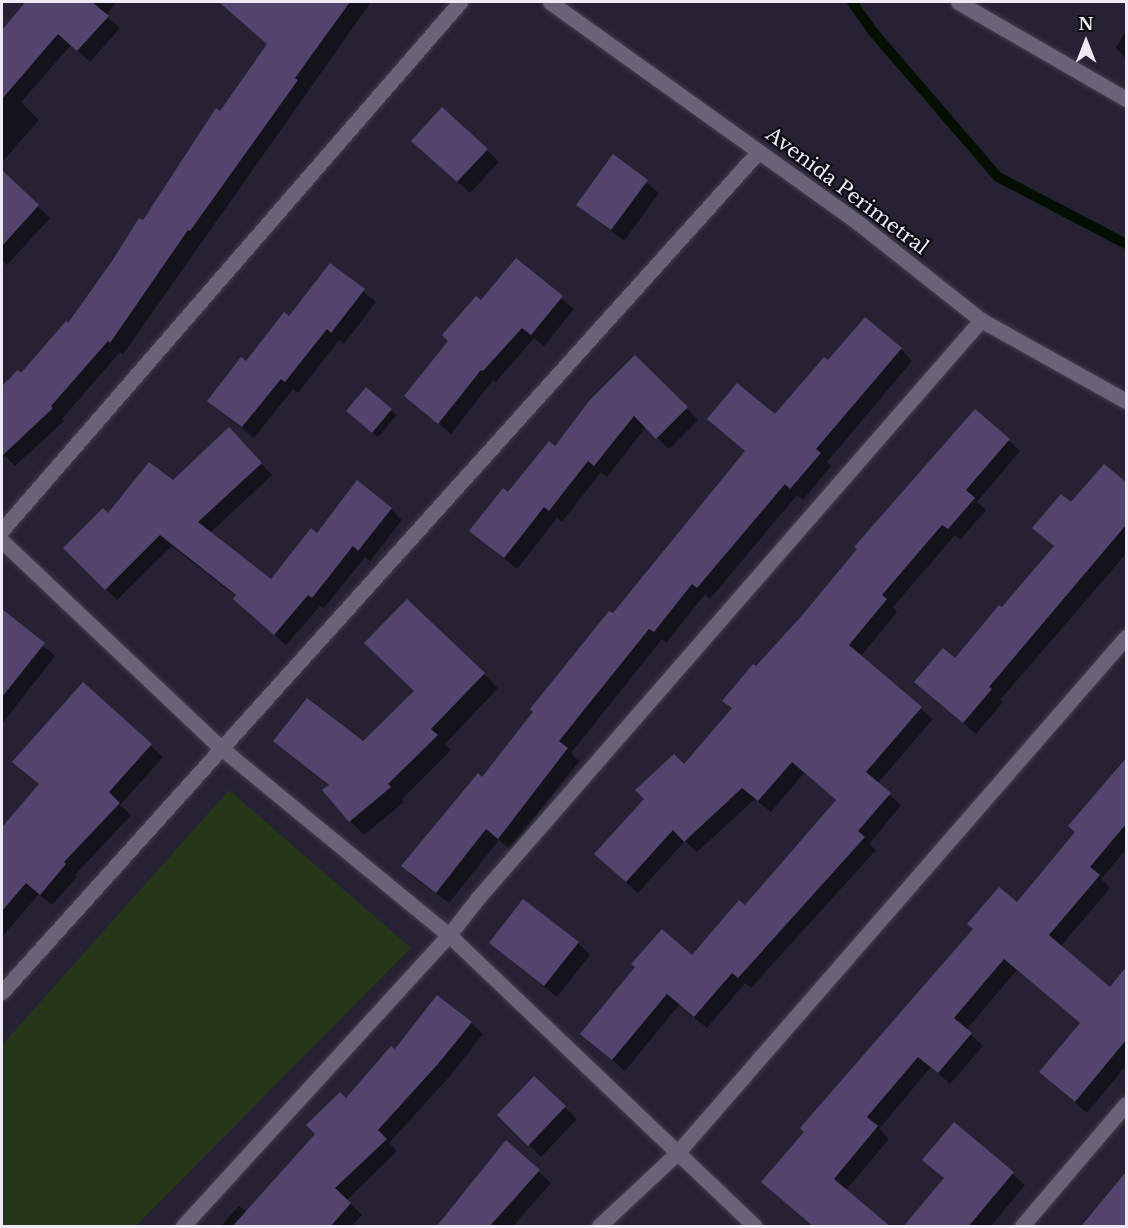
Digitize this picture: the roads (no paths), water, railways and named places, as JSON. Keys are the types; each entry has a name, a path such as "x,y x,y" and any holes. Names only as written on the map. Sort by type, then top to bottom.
{"street":[{"path":"2,530 460,2"},
{"name":"Avenida Perimetral","path":"550,2 861,225 981,320 1126,401"},
{"path":"958,2 1126,99"},
{"path":"2,992 758,152"},
{"path":"183,1227 449,935 477,899 981,320"},
{"path":"2,541 221,748 449,935 755,1227"},
{"path":"599,1227 678,1152 1126,637"},
{"path":"1022,1227 1126,1104"}],"waterway":[{"path":"852,2 874,33 998,177 1126,244"}]}
